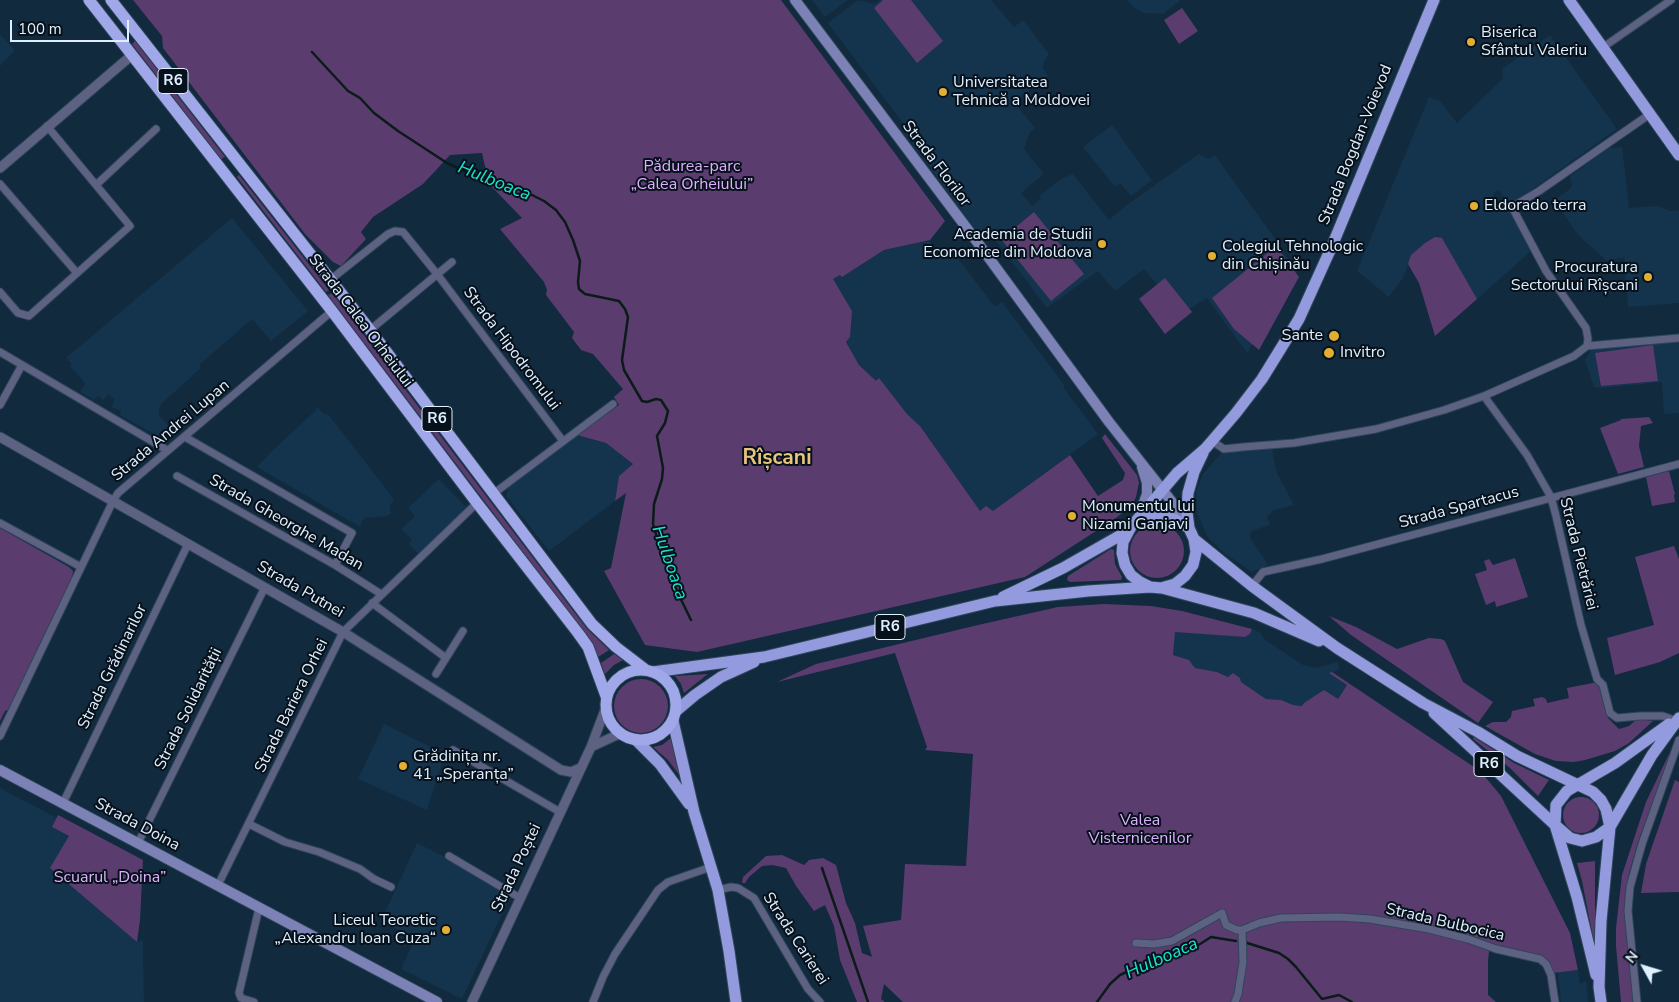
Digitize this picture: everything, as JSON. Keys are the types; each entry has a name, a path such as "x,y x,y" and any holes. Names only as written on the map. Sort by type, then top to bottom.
{"highway":[{"name":"Strada Calea Orheiului","path":"89,0 332,310 476,502 583,640 599,673 606,696"},
{"name":"Strada Calea Orheiului","path":"111,0 370,330 592,624 616,648 649,671"},
{"path":"224,171 236,161"},
{"name":"R6","path":"605,710 606,696 612,685 621,676 633,670 649,671 661,676 669,683 676,701 674,716 667,730 648,740 637,741"},
{"path":"605,710 612,727 619,734 637,741"}],"main road":[{"name":"Strada Florilor","path":"795,0 978,243 1142,466 1163,490 1192,534"},
{"name":"Strada Bogdan-Voievod","path":"1136,521 1177,473 1209,445 1236,413 1262,379 1284,344 1310,297 1434,0"},
{"path":"1569,0 1679,155"},
{"name":"Strada Bogdan-Voievod","path":"1192,534 1187,512 1190,484 1209,445"},
{"name":"Strada Florilor","path":"1142,466 1158,476 1167,477 1177,473"},
{"name":"Strada Florilor","path":"1136,521 1147,494 1147,484 1142,466"},
{"path":"1136,521 1157,514 1174,519 1192,534"},
{"name":"R6","path":"1136,521 1128,531 1123,542 1122,553 1125,565 1131,575 1140,582 1156,587"},
{"name":"R6","path":"995,601 1063,568 1128,531"},
{"name":"R6","path":"1192,534 1252,586 1337,648 1423,703 1478,732 1517,756 1593,792 1601,800 1606,809 1610,827 1602,903 1599,987"},
{"name":"R6","path":"649,671 764,657 995,601 1088,590 1156,587 1174,584 1186,576 1193,565 1196,552 1192,534"},
{"path":"1156,587 1254,613 1337,648"},
{"name":"R6","path":"674,716 695,695 721,677 764,657"},
{"name":"R6","path":"1423,703 1570,838 1578,841 1592,839 1610,827"},
{"path":"674,716 694,812 718,890 736,1002"},
{"path":"1555,825 1555,811 1560,799 1567,791 1633,752 1677,718"},
{"path":"1610,827 1652,755 1677,718"},
{"path":"637,741 670,777 694,812"},
{"name":"Strada Doina","path":"0,770 437,1002"},
{"name":"R6","path":"1555,825 1577,897 1601,1002"}],"street":[{"path":"1602,48 1671,0"},
{"path":"0,168 132,55"},
{"path":"1587,346 1586,328 1546,271 1512,207 1552,182 1650,114"},
{"path":"0,292 18,313 29,316 130,226 47,126"},
{"path":"96,185 156,129"},
{"path":"0,184 77,273"},
{"name":"Strada Hipodromului","path":"330,280 388,234 395,231 403,232 437,274 562,441"},
{"path":"370,330 452,262"},
{"name":"Strada Andrei Lupan","path":"0,736 113,501 124,486 186,436 332,310"},
{"path":"1209,445 1224,449 1333,437 1376,429 1484,396 1574,356 1587,346 1679,338"},
{"path":"0,352 168,450"},
{"path":"0,405 22,365"},
{"name":"Strada Pietrăriei","path":"1484,396 1527,454 1551,498 1581,625 1596,676 1602,684 1608,710 1614,717 1662,716 1677,718"},
{"path":"493,494 614,404"},
{"path":"186,436 352,533 335,565"},
{"name":"Strada Putnei","path":"0,437 343,632 561,770 572,772 580,768"},
{"name":"Strada Spartacus","path":"1252,586 1263,572 1314,561 1679,464"},
{"name":"Strada Gheorghe Madan","path":"177,476 335,565 381,594"},
{"name":"Strada Bariera Orhei","path":"218,885 343,632 476,502"},
{"path":"0,523 81,568"},
{"name":"Strada Grădinarilor","path":"63,803 188,544"},
{"name":"Strada Solidarității","path":"138,843 265,587"},
{"path":"372,604 446,658"},
{"path":"436,674 463,631"},
{"name":"Strada Poștei","path":"472,1002 591,747 605,710"},
{"path":"591,747 619,734"},
{"path":"1637,1002 1628,911 1630,887 1642,844 1679,740"},
{"path":"452,750 560,812"},
{"path":"249,824 285,842 319,852 360,869 374,879 391,887"},
{"path":"449,856 520,898"},
{"path":"593,1002 615,954 658,890 668,882 711,867"},
{"name":"Strada Carierei","path":"718,890 731,887 738,888 754,898 808,989 820,1002"},
{"path":"254,1002 241,998 239,993 259,908"},
{"path":"1136,943 1154,944 1172,941 1222,913 1226,926 1242,930 1243,962 1235,1002"},
{"name":"Strada Bulbocica","path":"1242,930 1259,923 1281,918 1340,917 1370,919 1428,929 1468,939 1496,949 1540,959 1546,964 1551,975 1555,1002"}],"shaded area":[{"path":"812,0 848,0 825,17"},
{"path":"858,0 875,4 880,0 991,0 1014,27 1023,20 1049,54 1043,68 1048,76 1014,102 1035,128 1030,132 1024,149 1044,174 1021,193 1032,206 1041,199 1039,196 1061,179 1073,174 1109,220 1128,204 1199,154 1209,159 1215,155 1294,266 1273,310 1247,353 1207,298 1163,325 1158,286 1144,269 1115,291 1098,271 1047,308 991,234 979,234 903,131 905,126 828,23"},
{"path":"1127,0 1181,0 1163,14 1144,13 1133,7"},
{"path":"0,35 15,50 0,66"},
{"path":"1550,35 1617,129 1509,206 1499,190 1493,194 1505,212 1510,209 1531,251 1477,299 1441,238 1412,255 1403,278 1389,297 1357,271 1429,97 1440,101 1457,123 1503,78 1502,69"},
{"path":"1112,125 1152,180 1131,196 1120,183 1115,187 1083,147"},
{"path":"1622,147 1629,208 1658,206 1670,211 1679,210 1679,303 1628,307 1624,257 1607,261 1578,235 1554,200 1570,189 1572,185 1570,176 1609,148"},
{"path":"232,218 308,311 271,341 252,319 199,365 201,368 160,405 159,415 171,429 170,434 165,440 120,415 121,411 111,407 115,400 109,394 103,400 98,396 94,400 80,392 85,383 70,366 72,364 66,358"},
{"path":"930,240 934,257 937,256 936,253 953,252 995,307 1002,302 1065,386 1063,387 1098,434 993,511 980,511 977,508 920,426 907,414 879,379 876,382 859,365 846,342 832,279 840,274 842,277 884,250"},
{"path":"1679,340 1679,413 1664,414 1662,382 1602,388 1594,387 1585,360 1591,350"},
{"path":"317,407 326,415 328,414 394,499 390,505 391,513 387,516 364,518 360,527 257,467"},
{"path":"577,435 606,443 633,464 619,476 615,501 549,551 506,496 509,486"},
{"path":"1272,448 1276,471 1294,505 1274,510 1267,517 1270,525 1251,531 1251,539 1268,565 1252,572 1224,553 1207,536 1197,513 1196,491 1203,474 1224,450"},
{"path":"439,479 467,508 418,554 409,544 412,540 401,529 415,516 408,508"},
{"path":"1252,629 1260,632 1264,639 1303,665 1316,668 1338,662 1339,670 1330,673 1347,685 1338,699 1303,706 1266,699 1241,682 1217,672 1195,668 1189,660 1173,655 1174,631 1245,637"},
{"name":"Grădinița nr. 41 „Speranța”","path":"384,724 445,754 427,810 358,779"},
{"path":"0,788 57,818 52,827 69,836 137,942 143,940 144,1002 0,1002"},
{"name":"Liceul Teoretic „Alexandru Ioan Cuza“","path":"417,843 513,891 462,999 401,969 415,938 381,921"},
{"path":"1578,970 1580,984 1586,981 1588,1002 1561,1002 1558,972"}],"green space":[{"name":"Pădurea-parc „Calea Orheiului”","path":"133,0 781,0 945,221 930,240 884,250 842,277 840,275 833,279 852,311 850,337 846,342 859,365 876,381 879,378 907,414 920,426 980,511 986,506 993,511 1070,455 1098,496 1123,480 1125,473 1102,438 1105,434 1137,475 1139,483 1132,505 1116,518 1025,577 697,652 645,645 604,571 611,568 626,493 615,501 619,476 633,464 606,443 577,435 619,405 614,397 623,389 593,354 581,350 572,338 574,332 546,295 547,290 544,282 500,229 522,218 489,184 482,153 450,155 423,184 373,217 361,232 366,239 341,266 333,262 305,234 163,48 162,36"},
{"path":"883,0 911,0 943,41 917,63 874,8"},
{"path":"1182,8 1198,31 1179,44 1164,20"},
{"path":"135,41 225,157 221,159 132,44"},
{"path":"239,175 329,290 326,292 237,177"},
{"path":"1034,212 1084,274 1051,301 1001,239"},
{"path":"1435,237 1442,238 1477,299 1435,336 1419,283 1408,264 1411,255"},
{"path":"1276,246 1299,277 1259,350 1234,329 1212,298"},
{"path":"1165,278 1192,312 1165,334 1139,299"},
{"path":"332,293 587,629 609,650 598,657 592,643 328,295"},
{"path":"1653,345 1658,381 1601,386 1595,353"},
{"path":"1649,417 1653,423 1641,426 1639,446 1644,467 1618,474 1600,428 1621,419"},
{"path":"1669,471 1675,494 1675,502 1652,506 1646,477"},
{"path":"1157,524 1167,526 1176,532 1182,541 1184,551 1182,561 1176,570 1167,576 1157,578 1147,576 1138,570 1132,561 1130,551 1132,541 1138,532 1147,526"},
{"path":"0,528 73,571 72,578 10,709 5,711 0,721"},
{"path":"1674,546 1679,559 1679,653 1660,662 1615,675 1607,638 1654,625 1635,557"},
{"path":"1111,549 1114,550 1115,564 1122,577 1121,580 1070,582 1067,580 1068,576"},
{"path":"1515,558 1528,597 1496,607 1495,601 1486,605 1475,574 1487,570 1484,561 1489,559 1493,565"},
{"name":"Valea Visternicenilor","path":"1104,604 1151,606 1182,611 1252,629 1250,634 1245,637 1175,632 1173,655 1189,660 1195,668 1217,672 1228,677 1233,673 1240,678 1241,682 1266,699 1281,700 1293,705 1302,706 1324,690 1338,699 1347,685 1329,673 1332,672 1474,767 1501,796 1570,933 1578,970 1553,973 1548,960 1541,956 1490,945 1488,995 1496,1002 903,1002 884,984 881,999 885,1002 857,1002 840,960 834,926 825,905 814,911 786,868 772,865 762,866 745,883 742,883 743,877 766,856 782,855 804,865 809,860 823,858 836,865 846,903 855,923 862,953 872,957 863,926 901,920 905,864 966,866 973,754 925,750 927,747 895,653 777,682 816,664 978,625 1058,607"},
{"path":"1329,616 1356,627 1397,649 1429,638 1445,641 1463,682 1493,702 1478,723 1351,635"},
{"path":"614,654 623,660 614,665 605,674 601,663"},
{"path":"708,674 684,693 681,684 675,676"},
{"path":"636,679 646,679 656,683 664,691 668,706 664,721 656,729 646,733 636,733 626,729 618,721 614,711 614,701 618,691 626,683"},
{"path":"1598,682 1608,718 1619,729 1629,726 1637,719 1653,721 1629,743 1615,751 1574,762 1556,761 1535,754 1485,726 1493,722 1506,722 1511,717 1512,711 1535,706 1533,699 1542,697 1546,699 1547,703 1569,698 1567,688"},
{"path":"1474,737 1514,763 1549,780 1538,796 1510,768 1473,739"},
{"path":"671,738 680,776 668,760 653,747 662,745"},
{"path":"1669,754 1669,759 1639,839 1629,873 1625,918 1633,1002 1621,1002 1616,928 1622,875 1646,802"},
{"path":"1675,780 1679,782 1679,892 1641,893 1646,864"},
{"path":"1581,797 1594,802 1599,815 1594,828 1581,833 1568,828 1563,815 1568,802"},
{"name":"Scuarul „Doina”","path":"58,815 143,860 137,942 50,868 69,836 52,827"},
{"path":"1595,861 1595,942 1594,943 1577,863"}],"waterway":[{"name":"Hulboaca","path":"312,52 348,91 360,98 374,113 447,163 482,179 512,185 544,201 556,210 565,222 580,261 579,289 585,294 619,301 625,309 628,317 622,360 624,370 642,401 661,400 668,411 665,423 657,436 663,468 662,479 654,504 653,524 673,583 691,620"},
{"name":"Hulboaca","path":"822,868 868,1002"},
{"name":"Hulboaca","path":"1097,1002 1110,984 1120,975 1133,969 1186,953 1211,937 1236,941"},
{"name":"Hulboaca","path":"1244,942 1279,953 1288,959 1322,999 1339,995 1352,1002"}],"place":[{"name":"Biserica Sfântul Valeriu","path":"1471,42"},
{"name":"Universitatea Tehnică a Moldovei","path":"943,92"},
{"name":"Eldorado terra","path":"1474,206"},
{"name":"Academia de Studii Economice din Moldova","path":"1102,244"},
{"name":"Colegiul Tehnologic din Chișinău","path":"1212,256"},
{"name":"Procuratura Sectorului Rîșcani","path":"1648,277"},
{"name":"Sante","path":"1334,336"},
{"name":"Invitro","path":"1329,353"},
{"name":"Monumentul lui Nizami Ganjavi","path":"1072,516"},
{"name":"Grădinița nr. 41 „Speranța”","path":"403,766"},
{"name":"Liceul Teoretic „Alexandru Ioan Cuza“","path":"446,930"}],"district":[{"name":"Rîșcani","path":"777,459"}]}
